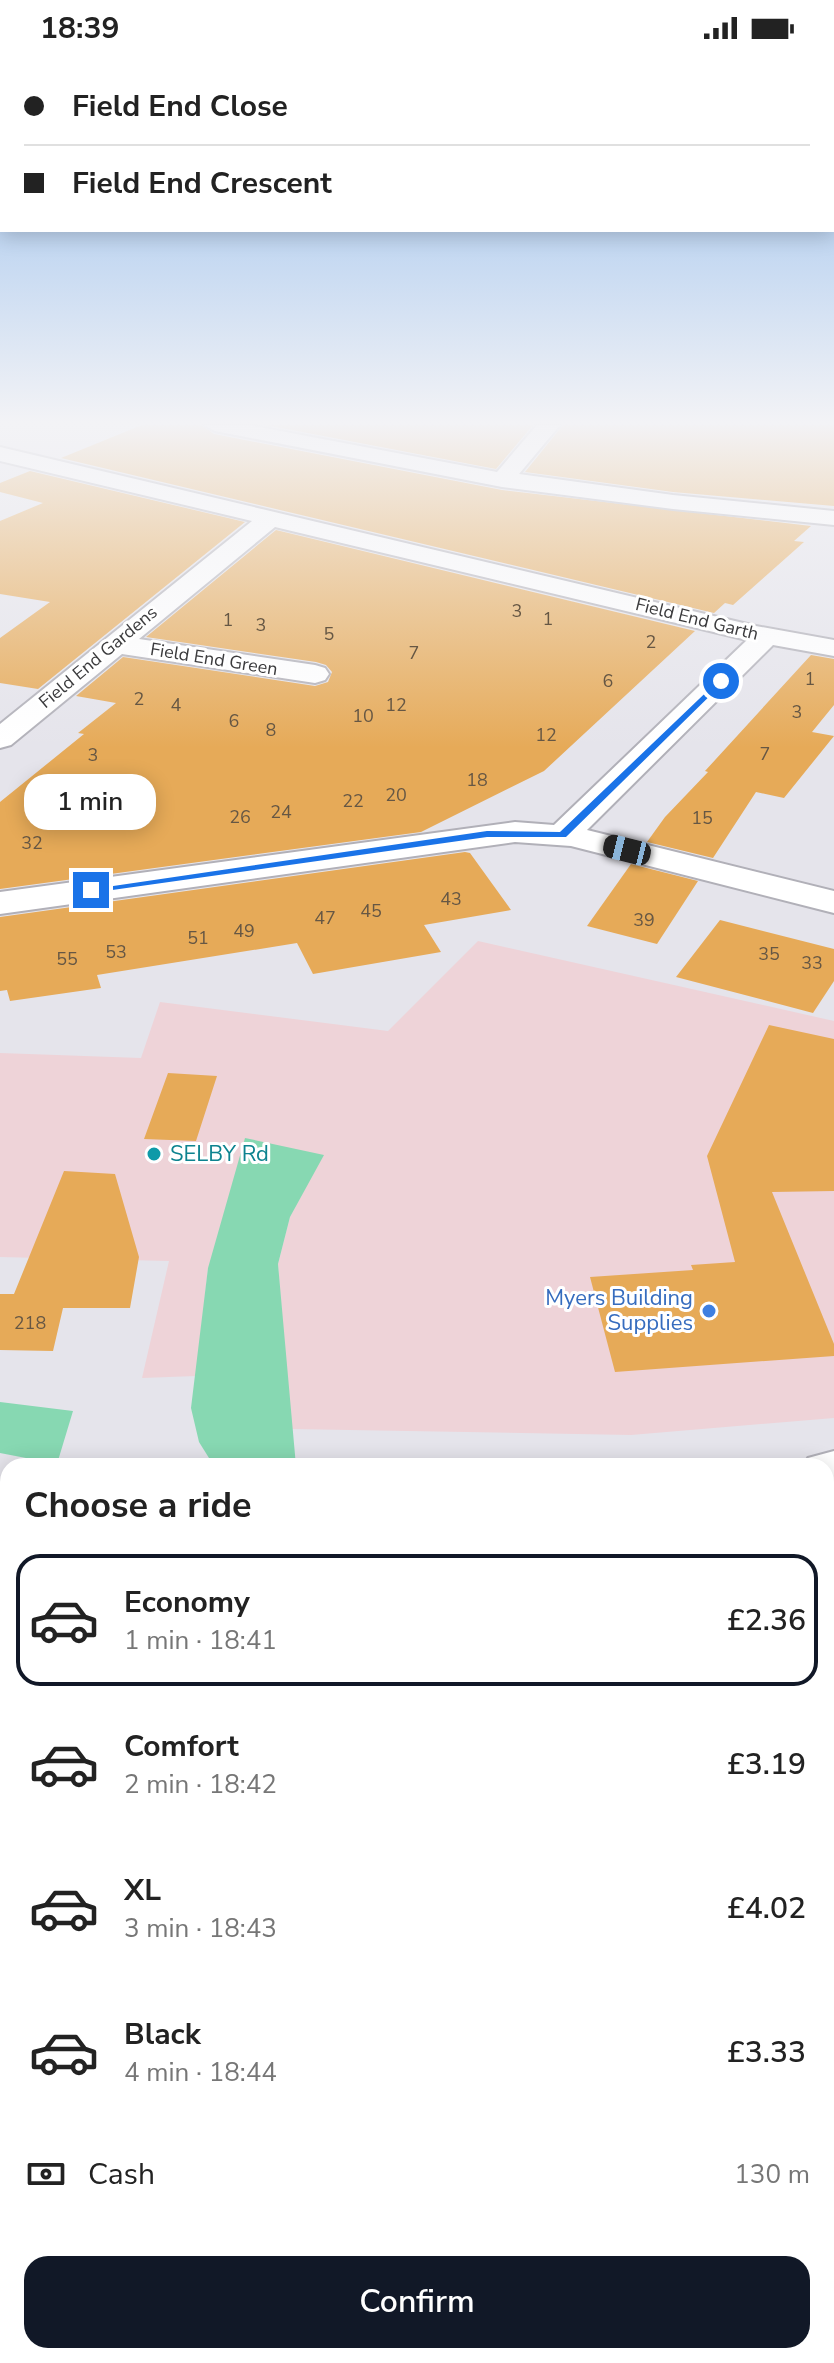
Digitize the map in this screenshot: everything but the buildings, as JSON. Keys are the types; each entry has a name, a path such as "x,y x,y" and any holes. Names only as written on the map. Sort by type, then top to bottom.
{"street":[{"name":"Field End Gardens","path":"0,739 252,533"},
{"name":"Field End Garth","path":"337,533 767,636 834,648"},
{"path":"563,835 767,636"},
{"name":"Field End Green","path":"113,644 315,674"},
{"path":"0,903 487,834 563,835 834,902"}],"shaded area":[{"path":"478,941 834,1021 834,1418 631,1435 291,1429 278,1264 290,1217 323,1155 208,1268 196,1376 142,1378 169,1261 0,1257 0,1053 141,1058 160,1002 388,1031"}],"green space":[{"path":"245,1138 324,1155 290,1217 278,1264 295,1458 209,1458 199,1442 191,1408 208,1268"},
{"path":"0,1402 73,1411 59,1458 26,1458 0,1453"}],"place":[{"name":"SELBY Rd","path":"154,1154"},
{"name":"Myers Building Supplies","path":"709,1311"}],"route":[{"path":"91,890 487,834 563,835 721,681"}]}
